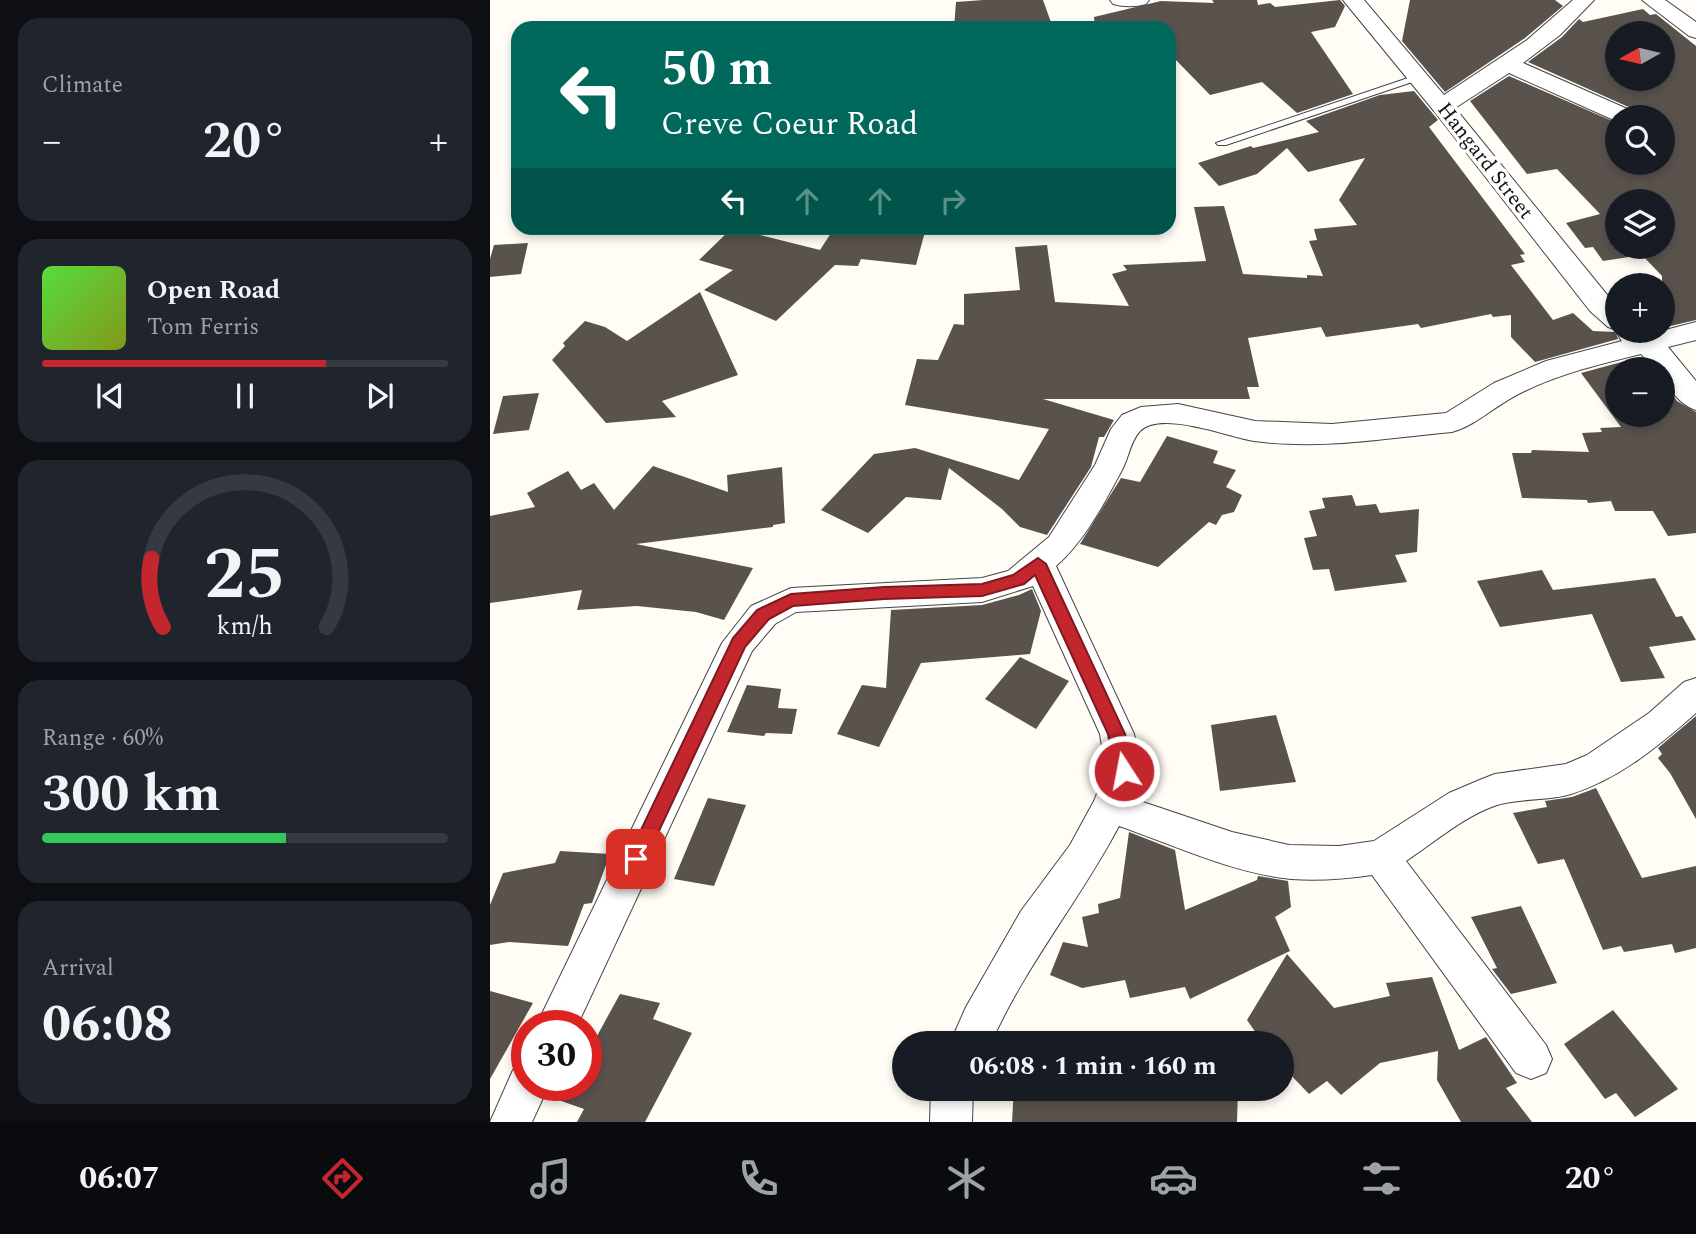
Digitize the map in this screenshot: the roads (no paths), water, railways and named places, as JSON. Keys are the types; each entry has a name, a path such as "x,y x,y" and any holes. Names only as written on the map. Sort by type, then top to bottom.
{"street":[{"path":"1120,0 1139,0"},
{"name":"Hangard Street","path":"1353,0 1442,106 1605,310"},
{"path":"1442,106 1508,64 1567,19 1584,0"},
{"path":"1652,0 1696,32"},
{"path":"1508,64 1605,107"},
{"path":"1675,333 1696,331"},
{"path":"564,1010 739,643 763,615 791,600 884,593 982,590 1018,580 1060,545 1109,467 1121,436 1132,422 1151,414 1178,414 1255,431 1332,434 1452,422 1504,390 1622,343"},
{"path":"1643,343 1658,353 1696,400"},
{"path":"975,1031 1035,924 1083,857 1110,807 1124,771 1117,734 1038,564"},
{"path":"1110,807 1232,849 1289,862 1339,863 1381,857 1462,804 1495,790 1569,779 1600,766 1661,723 1696,692"},
{"path":"1381,857 1531,1059"},
{"path":"510,1122 520,1101"},
{"path":"951,1101 951,1122"}],"lane":[{"path":"1222,143 1418,78"}]}
